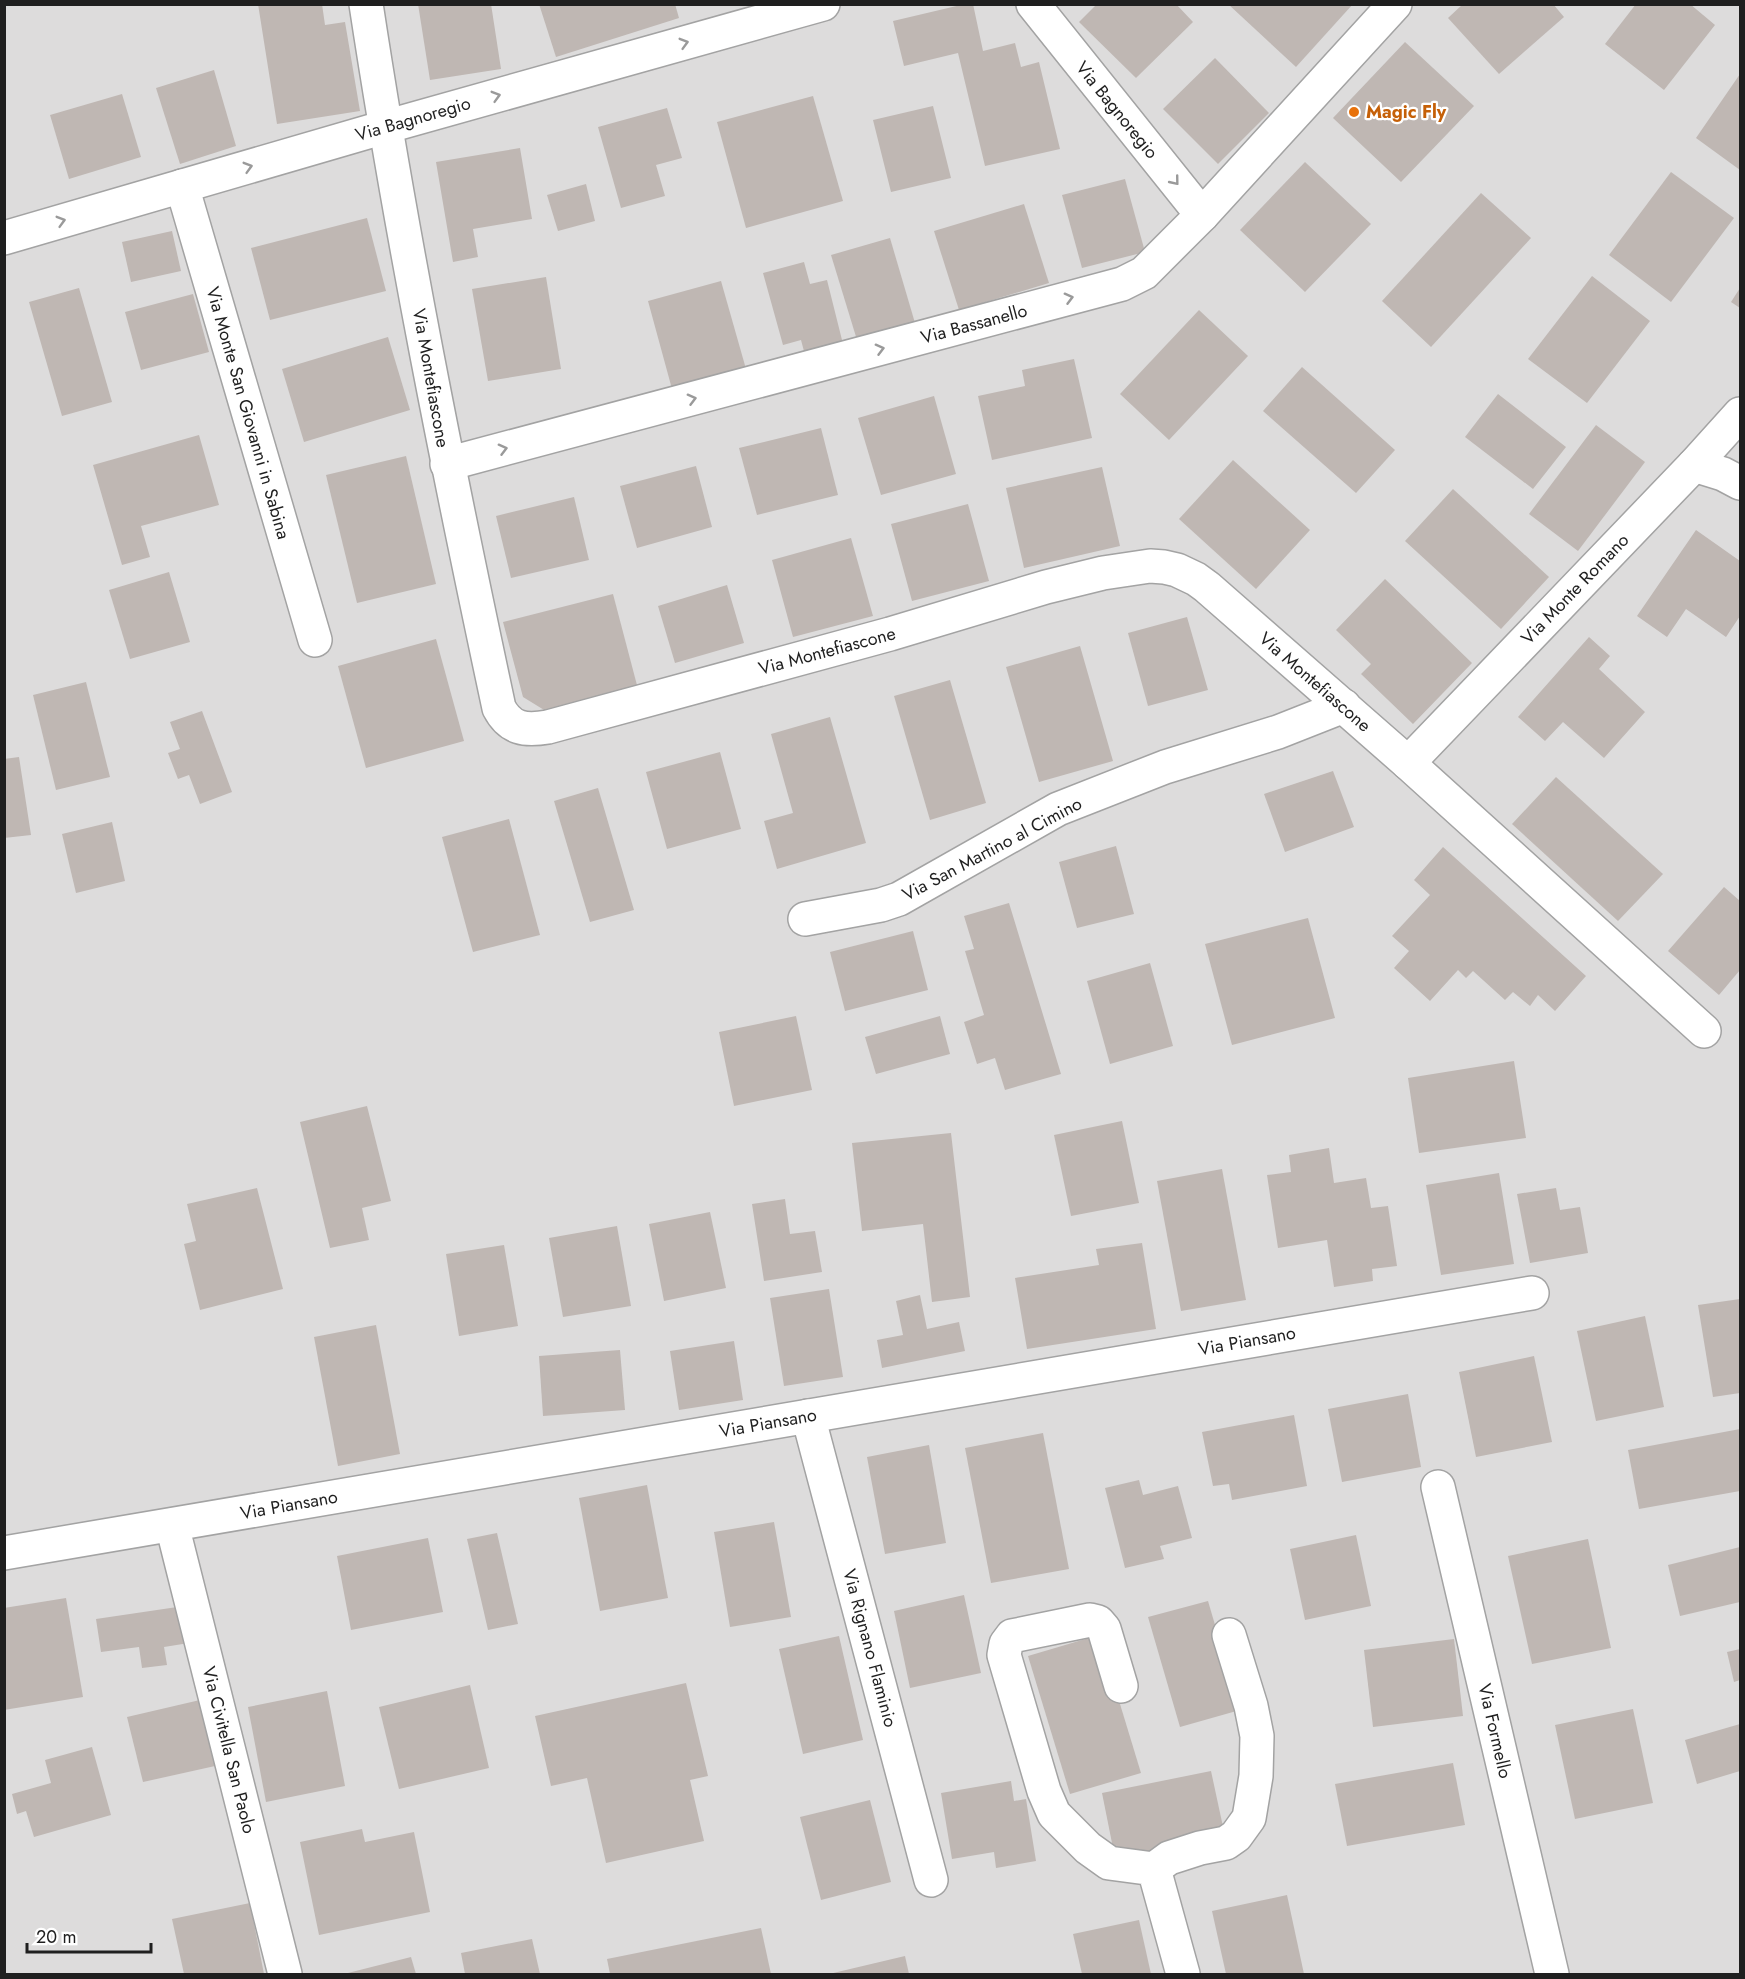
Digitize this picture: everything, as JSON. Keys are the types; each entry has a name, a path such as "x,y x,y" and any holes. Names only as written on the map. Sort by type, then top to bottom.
{"street":[{"name":"Via Montefiascone","path":"366,4 385,127 447,464 499,708 508,721 519,727 537,729 548,727 890,634 1046,587 1103,573 1150,566 1177,570 1196,579 1344,706 1704,1031"},
{"name":"Via Bagnoregio","path":"4,238 385,127 823,4"},
{"name":"Via Bagnoregio","path":"1033,4 1202,215"},
{"name":"Via Bassanello","path":"447,464 1122,284 1144,273 1202,215 1389,7"},
{"name":"Via Monte San Giovanni in Sabina","path":"182,186 315,640"},
{"name":"Via Monte Romano","path":"1408,763 1694,465 1740,414"},
{"path":"1694,465 1723,474 1740,483"},
{"name":"Via San Martino al Cimino","path":"805,919 881,905 899,899 1058,810 1166,767 1278,732 1344,706"},
{"name":"Via Piansano","path":"4,1553 1532,1293"},
{"name":"Via Rignano Flaminio","path":"808,1416 931,1880"},
{"name":"Via Formello","path":"1438,1487 1552,1974"},
{"name":"Via Civitella San Paolo","path":"172,1525 285,1974"},
{"path":"1121,1686 1104,1629 1098,1622 1090,1620 1012,1636 1005,1644 1004,1655 1044,1791 1054,1814 1088,1848 1109,1863 1154,1869 1169,1858 1226,1843 1236,1836 1249,1818 1256,1776 1257,1736 1251,1706 1229,1635"},
{"path":"1154,1869 1183,1974"}],"shaded area":[{"path":"5,5 1740,5 1740,1974 5,1974"}],"building":[{"path":"258,4 322,4 325,25 345,22 360,111 277,124"},
{"path":"418,4 491,4 501,69 430,80"},
{"path":"539,4 675,4 679,18 556,57"},
{"path":"973,4 983,51 1015,43 1021,67 1039,62 1060,149 985,166 958,53 904,66 893,21"},
{"path":"1097,4 1176,4 1193,22 1136,78 1079,22"},
{"path":"1228,4 1353,4 1296,67"},
{"path":"1463,4 1553,4 1564,17 1499,74 1448,18"},
{"path":"1636,4 1690,4 1715,25 1664,90 1605,44"},
{"path":"1405,42 1474,106 1401,182 1333,118"},
{"path":"1215,58 1269,113 1218,164 1163,109"},
{"path":"214,70 236,146 180,164 156,88"},
{"path":"1740,74 1740,170 1696,138"},
{"path":"122,94 141,157 69,179 50,115"},
{"path":"813,96 843,201 746,228 717,122"},
{"path":"933,106 951,178 891,192 873,120"},
{"path":"667,108 682,158 656,165 665,196 621,208 598,127"},
{"path":"520,148 532,219 473,229 478,257 453,262 436,162"},
{"path":"1305,162 1371,224 1305,292 1240,230"},
{"path":"1671,172 1734,218 1671,302 1609,255"},
{"path":"1125,179 1145,252 1082,268 1062,195"},
{"path":"586,184 595,221 558,231 547,195"},
{"path":"1481,193 1531,238 1431,347 1382,301"},
{"path":"1024,204 1049,283 959,310 934,231"},
{"path":"367,218 386,291 270,320 251,248"},
{"path":"172,231 181,271 131,282 122,242"},
{"path":"890,238 915,323 857,340 831,255"},
{"path":"804,262 810,284 827,280 843,344 805,355 801,340 783,345 763,273"},
{"path":"1592,276 1650,321 1587,403 1528,359"},
{"path":"546,277 561,369 488,381 472,289"},
{"path":"721,281 746,369 672,389 648,301"},
{"path":"79,288 112,402 62,416 29,302"},
{"path":"1740,288 1740,308 1731,302"},
{"path":"193,294 209,352 141,370 125,312"},
{"path":"1199,310 1248,356 1169,440 1120,394"},
{"path":"388,337 410,410 304,442 282,369"},
{"path":"1074,359 1092,438 992,460 978,396 1025,386 1022,370"},
{"path":"1302,367 1395,450 1356,493 1263,411"},
{"path":"1498,394 1566,447 1533,489 1465,437"},
{"path":"934,396 956,474 881,495 858,418"},
{"path":"1596,425 1645,462 1578,551 1529,514"},
{"path":"821,428 838,495 757,515 739,448"},
{"path":"199,435 219,505 141,526 150,557 122,565 93,465"},
{"path":"406,456 436,584 357,603 326,475"},
{"path":"1233,460 1310,530 1256,589 1179,519"},
{"path":"696,466 712,527 637,548 620,486"},
{"path":"1102,467 1120,546 1024,568 1006,488"},
{"path":"1453,489 1549,577 1501,629 1405,541"},
{"path":"574,497 589,560 511,578 496,516"},
{"path":"968,504 989,581 912,601 891,524"},
{"path":"1696,530 1740,561 1740,616 1726,637 1686,609 1667,637 1637,616"},
{"path":"851,538 873,616 793,637 772,560"},
{"path":"169,572 190,642 130,659 109,590"},
{"path":"1385,579 1472,663 1413,724 1361,674 1371,664 1336,630"},
{"path":"727,585 744,643 675,663 658,606"},
{"path":"613,594 638,689 549,713 523,697 503,622"},
{"path":"1187,617 1208,690 1148,706 1128,633"},
{"path":"1589,637 1610,656 1599,669 1645,712 1604,758 1563,722 1545,741 1518,717"},
{"path":"436,639 464,741 366,768 338,666"},
{"path":"1080,646 1113,761 1039,782 1006,667"},
{"path":"950,680 986,803 930,820 894,696"},
{"path":"86,682 110,777 56,790 33,695"},
{"path":"202,711 232,792 200,804 189,775 178,779 168,753 180,749 170,722"},
{"path":"830,717 866,843 777,869 764,821 793,813 771,734"},
{"path":"720,752 741,829 667,849 646,772"},
{"path":"19,757 31,835 4,838 4,759"},
{"path":"1333,771 1354,827 1285,852 1264,794"},
{"path":"1556,777 1663,874 1618,921 1512,824"},
{"path":"598,788 634,910 590,922 554,801"},
{"path":"509,819 540,935 473,952 442,837"},
{"path":"112,822 125,881 76,893 62,834"},
{"path":"1116,846 1134,914 1077,928 1059,862"},
{"path":"1443,847 1586,976 1555,1011 1538,995 1530,1006 1513,992 1505,1000 1473,971 1466,978 1458,970 1430,1001 1394,968 1409,951 1392,936 1430,895 1414,880"},
{"path":"1724,887 1740,901 1740,970 1719,995 1668,951"},
{"path":"1009,903 1061,1074 1005,1090 995,1058 977,1064 964,1022 984,1015 965,951 974,949 964,916"},
{"path":"1308,918 1335,1018 1232,1045 1205,944"},
{"path":"913,931 928,990 845,1011 830,952"},
{"path":"1150,963 1173,1046 1110,1064 1087,981"},
{"path":"796,1016 812,1090 734,1106 719,1032"},
{"path":"940,1016 950,1054 876,1074 865,1037"},
{"path":"1514,1061 1526,1138 1419,1153 1408,1078"},
{"path":"367,1106 391,1201 362,1208 369,1240 330,1248 300,1122"},
{"path":"1122,1121 1139,1203 1071,1216 1054,1135"},
{"path":"951,1133 970,1297 932,1302 923,1224 862,1231 852,1143"},
{"path":"1329,1148 1334,1183 1366,1178 1371,1208 1388,1206 1397,1266 1372,1269 1373,1281 1334,1287 1327,1240 1278,1248 1267,1175 1291,1172 1289,1155"},
{"path":"1222,1169 1246,1300 1181,1311 1157,1181"},
{"path":"1499,1173 1514,1264 1441,1275 1426,1185"},
{"path":"257,1188 283,1289 200,1310 184,1244 196,1241 187,1204"},
{"path":"1556,1188 1560,1210 1580,1207 1588,1253 1530,1263 1517,1194"},
{"path":"785,1199 790,1234 815,1231 822,1272 764,1281 752,1204"},
{"path":"710,1212 726,1288 664,1301 649,1224"},
{"path":"617,1226 631,1306 563,1317 549,1238"},
{"path":"1142,1243 1156,1329 1027,1349 1015,1278 1099,1265 1096,1249"},
{"path":"504,1245 518,1326 459,1336 446,1254"},
{"path":"829,1289 843,1377 784,1386 770,1298"},
{"path":"920,1295 927,1329 959,1322 965,1351 882,1368 877,1340 903,1335 896,1301"},
{"path":"1740,1299 1740,1393 1713,1397 1698,1305"},
{"path":"1645,1316 1664,1407 1596,1421 1577,1331"},
{"path":"376,1325 400,1454 338,1466 314,1337"},
{"path":"734,1341 743,1400 679,1410 670,1351"},
{"path":"620,1350 625,1410 543,1416 539,1356"},
{"path":"1534,1356 1552,1442 1476,1457 1459,1372"},
{"path":"1408,1394 1421,1467 1342,1482 1328,1409"},
{"path":"1294,1415 1307,1486 1232,1500 1229,1484 1213,1486 1202,1432"},
{"path":"1740,1429 1740,1491 1639,1509 1628,1450"},
{"path":"1043,1433 1069,1569 991,1583 965,1448"},
{"path":"929,1445 946,1543 885,1554 867,1457"},
{"path":"1139,1480 1143,1495 1178,1486 1192,1538 1160,1546 1164,1559 1125,1568 1105,1488"},
{"path":"647,1485 668,1598 600,1611 579,1498"},
{"path":"774,1522 791,1617 730,1627 714,1532"},
{"path":"497,1533 518,1624 488,1630 467,1539"},
{"path":"1356,1535 1371,1606 1305,1620 1290,1549"},
{"path":"428,1538 443,1612 351,1630 337,1556"},
{"path":"1588,1539 1611,1648 1532,1664 1508,1556"},
{"path":"1740,1547 1740,1602 1680,1616 1668,1565"},
{"path":"964,1595 981,1673 910,1688 894,1611"},
{"path":"66,1598 83,1697 4,1710 4,1608"},
{"path":"1208,1601 1240,1710 1180,1727 1148,1617"},
{"path":"184,1606 189,1643 164,1647 167,1665 142,1668 139,1647 101,1652 96,1619"},
{"path":"1099,1635 1141,1773 1070,1794 1028,1656"},
{"path":"839,1636 863,1740 803,1754 779,1649"},
{"path":"1454,1639 1463,1716 1373,1727 1364,1650"},
{"path":"1740,1649 1740,1680 1734,1682 1727,1652"},
{"path":"686,1683 708,1776 690,1780 704,1841 606,1863 587,1778 551,1786 535,1716"},
{"path":"470,1685 489,1768 399,1789 379,1707"},
{"path":"327,1691 345,1786 266,1802 248,1707"},
{"path":"200,1700 215,1766 143,1782 127,1717"},
{"path":"1633,1709 1653,1803 1575,1819 1555,1725"},
{"path":"1740,1724 1740,1771 1697,1784 1685,1740"},
{"path":"92,1747 111,1815 34,1837 26,1811 17,1814 12,1794 51,1783 45,1760"},
{"path":"1453,1763 1465,1825 1347,1846 1335,1784"},
{"path":"1211,1771 1225,1836 1115,1858 1102,1793"},
{"path":"1011,1781 1014,1801 1026,1799 1036,1861 996,1868 994,1852 952,1859 941,1793"},
{"path":"870,1800 891,1882 821,1900 800,1817"},
{"path":"362,1829 365,1842 414,1832 430,1912 319,1935 300,1842"},
{"path":"1287,1895 1304,1974 1226,1974 1212,1911"},
{"path":"250,1903 264,1974 184,1974 172,1919"},
{"path":"1139,1920 1151,1974 1082,1974 1073,1934"},
{"path":"761,1928 771,1974 610,1974 607,1959"},
{"path":"532,1939 540,1974 465,1974 461,1953"},
{"path":"905,1956 909,1974 829,1974"},
{"path":"411,1957 416,1974 344,1974"}],"place":[{"name":"Magic Fly","path":"1354,112"}]}
